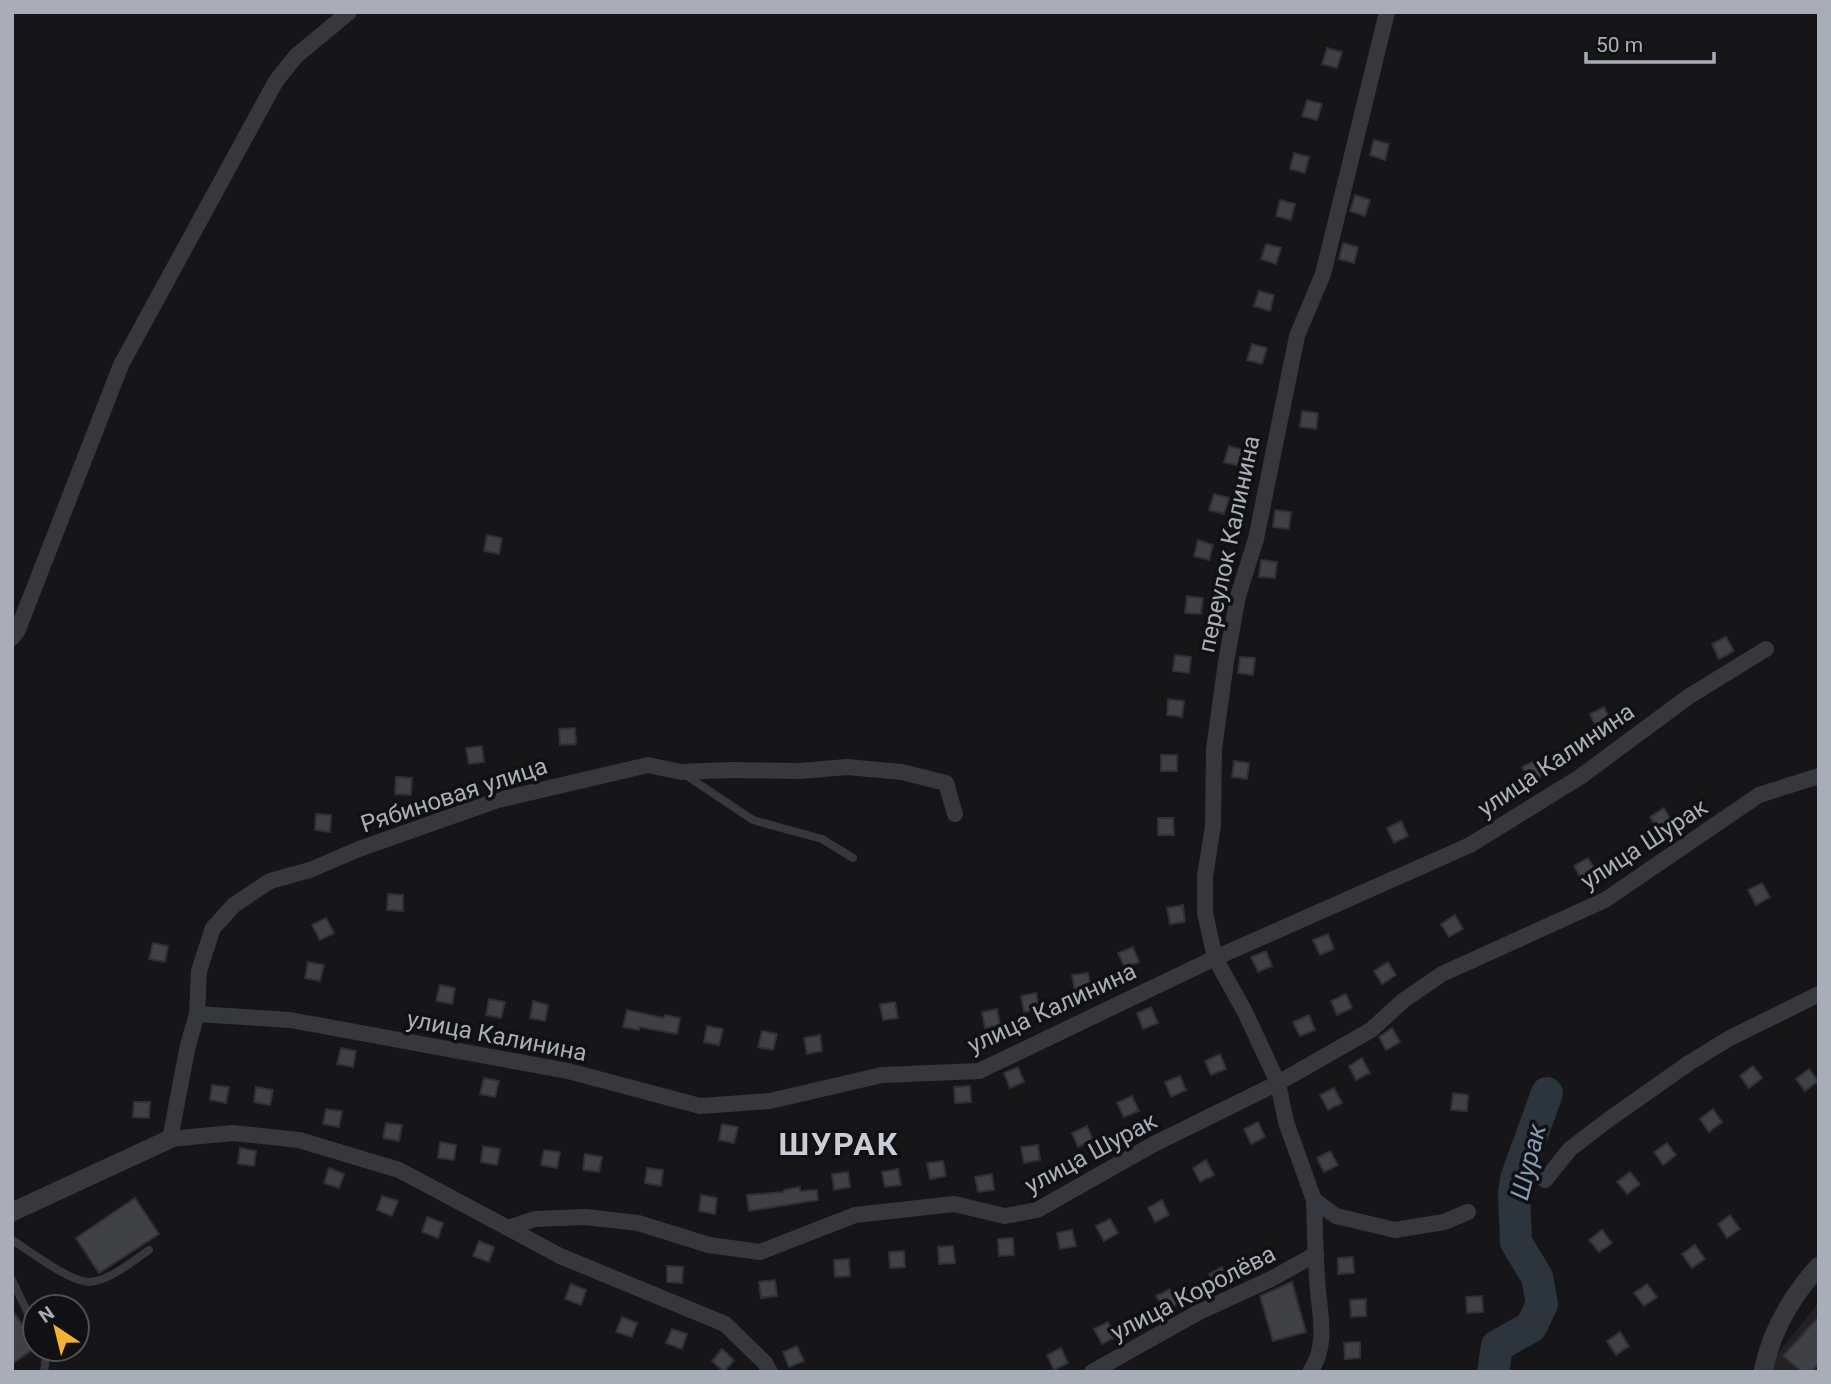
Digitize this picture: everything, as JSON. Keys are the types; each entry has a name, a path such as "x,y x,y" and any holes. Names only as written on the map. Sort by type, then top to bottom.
{"street":[{"path":"12,638 17,632 121,365 166,281 276,81 296,56 349,12"},
{"name":"переулок Калинина","path":"1278,1083 1245,1012 1215,958 1205,913 1205,877 1213,826 1214,749 1238,596 1256,539 1297,336 1323,274 1387,12"},
{"name":"улица Калинина","path":"197,1014 290,1020 330,1027 568,1071 700,1106 770,1101 882,1075 979,1071 1215,958 1470,845 1580,777 1688,697 1766,649"},
{"name":"Рябиновая улица","path":"197,1014 200,971 213,928 234,905 270,881 310,870 359,849 498,800 648,765 681,772 800,771 847,767 902,772 946,783 955,814"},
{"name":"улица Шурак","path":"508,1228 535,1219 585,1217 638,1223 709,1245 760,1252 855,1215 954,1204 1006,1216 1037,1210 1154,1144 1278,1083 1371,1030 1404,1000 1442,974 1605,900 1759,795 1819,776"},
{"path":"1545,1180 1570,1150 1689,1063 1730,1038 1819,994"},
{"path":"170,1139 188,1045 197,1014"},
{"path":"1278,1083 1286,1122 1314,1200 1336,1216 1395,1230 1444,1222 1468,1212"},
{"path":"12,1212 170,1139 233,1133 299,1140 399,1170 561,1256 725,1324 765,1363 770,1372"},
{"name":"улица Королёва","path":"1310,1372 1318,1361 1322,1326 1314,1200"},
{"name":"улица Королёва","path":"1092,1372 1197,1313 1271,1279 1316,1254"},
{"path":"1763,1372 1767,1352 1782,1315 1819,1266"}],"lane":[{"path":"681,772 752,820 821,839 853,858"},
{"path":"12,1240 61,1273 89,1282 115,1273 149,1250"},
{"path":"12,1280 21,1299"}],"shaded area":[{"path":"1819,1302 1819,1372 1771,1372 1774,1358"}],"building":[{"path":"1327,48 1342,52 1337,68 1322,64"},
{"path":"1307,100 1322,104 1317,120 1302,116"},
{"path":"1374,140 1389,144 1385,160 1370,155"},
{"path":"1294,153 1309,157 1305,173 1290,169"},
{"path":"1355,195 1370,200 1365,216 1350,211"},
{"path":"1280,200 1295,204 1291,220 1276,216"},
{"path":"1343,243 1358,247 1354,263 1339,259"},
{"path":"1266,244 1281,248 1276,264 1261,259"},
{"path":"1259,291 1274,295 1270,311 1254,306"},
{"path":"1252,344 1267,348 1262,364 1247,360"},
{"path":"1302,411 1318,413 1316,429 1300,427"},
{"path":"1229,446 1244,450 1239,466 1224,462"},
{"path":"1214,494 1229,498 1224,514 1209,510"},
{"path":"1275,510 1291,512 1289,529 1273,527"},
{"path":"487,535 502,538 499,554 484,551"},
{"path":"1198,540 1213,545 1209,560 1194,556"},
{"path":"1261,560 1277,562 1275,578 1259,577"},
{"path":"1187,596 1203,598 1201,614 1185,613"},
{"path":"1726,637 1734,651 1719,659 1712,644"},
{"path":"1175,655 1191,657 1189,673 1173,671"},
{"path":"1240,657 1255,658 1253,675 1238,673"},
{"path":"1168,699 1184,701 1182,717 1167,715"},
{"path":"1604,707 1611,722 1597,729 1590,714"},
{"path":"575,728 576,744 560,745 559,729"},
{"path":"482,746 484,762 469,764 466,748"},
{"path":"1161,755 1177,755 1177,771 1161,771"},
{"path":"1536,760 1544,775 1530,782 1522,767"},
{"path":"1234,761 1249,763 1247,779 1232,777"},
{"path":"396,777 412,778 411,795 395,794"},
{"path":"1664,808 1672,822 1658,830 1650,817"},
{"path":"316,814 331,815 330,832 315,830"},
{"path":"1158,818 1173,818 1174,835 1158,835"},
{"path":"1401,821 1408,836 1394,843 1387,828"},
{"path":"1588,858 1596,871 1582,880 1574,866"},
{"path":"1762,883 1770,897 1756,905 1748,890"},
{"path":"388,894 403,895 403,911 387,910"},
{"path":"1183,905 1185,922 1170,924 1167,908"},
{"path":"1455,915 1463,929 1449,937 1441,924"},
{"path":"326,918 334,933 320,940 312,925"},
{"path":"1328,934 1334,949 1320,955 1313,940"},
{"path":"153,943 168,946 165,962 149,959"},
{"path":"1133,947 1139,962 1125,968 1118,953"},
{"path":"1266,951 1272,966 1258,972 1251,957"},
{"path":"308,962 324,965 320,981 305,978"},
{"path":"1388,962 1396,975 1382,984 1374,971"},
{"path":"1088,973 1091,989 1075,992 1072,975"},
{"path":"440,985 455,988 452,1004 436,1001"},
{"path":"1036,993 1039,1009 1024,1012 1021,996"},
{"path":"1346,994 1352,1008 1337,1015 1331,1001"},
{"path":"489,999 505,1002 501,1018 486,1015"},
{"path":"533,1001 548,1005 545,1021 530,1018"},
{"path":"895,1002 898,1018 883,1020 880,1004"},
{"path":"1151,1007 1158,1023 1143,1029 1137,1013"},
{"path":"997,1009 1000,1025 985,1028 982,1012"},
{"path":"627,1010 664,1018 665,1015 680,1018 677,1034 623,1027"},
{"path":"1309,1015 1315,1030 1300,1036 1293,1022"},
{"path":"707,1026 723,1029 719,1045 704,1042"},
{"path":"1392,1028 1400,1042 1386,1050 1379,1037"},
{"path":"762,1031 777,1034 773,1050 758,1047"},
{"path":"820,1035 822,1051 807,1054 804,1038"},
{"path":"341,1048 356,1051 353,1067 337,1064"},
{"path":"1220,1054 1226,1069 1211,1075 1205,1061"},
{"path":"1362,1058 1370,1073 1356,1080 1349,1066"},
{"path":"1753,1066 1762,1078 1749,1088 1740,1076"},
{"path":"1018,1067 1024,1082 1010,1088 1004,1073"},
{"path":"1809,1069 1818,1081 1805,1091 1796,1079"},
{"path":"1180,1076 1186,1090 1171,1097 1165,1082"},
{"path":"484,1078 499,1081 495,1097 480,1094"},
{"path":"212,1085 229,1087 226,1103 210,1100"},
{"path":"970,1086 971,1102 955,1103 954,1087"},
{"path":"256,1087 273,1090 270,1105 254,1102"},
{"path":"1334,1088 1342,1103 1328,1110 1320,1095"},
{"path":"1453,1093 1468,1095 1467,1111 1451,1110"},
{"path":"1132,1096 1139,1111 1124,1117 1117,1103"},
{"path":"134,1102 150,1102 149,1118 133,1117"},
{"path":"326,1109 342,1111 339,1127 323,1124"},
{"path":"1713,1109 1722,1122 1709,1132 1700,1119"},
{"path":"1258,1122 1265,1137 1251,1144 1244,1129"},
{"path":"386,1123 402,1125 399,1141 383,1138"},
{"path":"722,1124 738,1127 734,1143 719,1140"},
{"path":"1087,1126 1093,1140 1078,1147 1072,1133"},
{"path":"440,1142 456,1145 454,1160 438,1158"},
{"path":"1667,1143 1676,1155 1663,1165 1654,1152"},
{"path":"1038,1145 1040,1160 1024,1163 1021,1147"},
{"path":"483,1146 500,1149 497,1165 481,1162"},
{"path":"240,1148 256,1151 254,1166 238,1164"},
{"path":"544,1150 560,1152 557,1168 541,1165"},
{"path":"1330,1151 1338,1165 1324,1172 1317,1158"},
{"path":"585,1154 602,1157 599,1172 583,1170"},
{"path":"1206,1160 1214,1175 1200,1182 1193,1168"},
{"path":"943,1161 946,1176 930,1179 927,1163"},
{"path":"329,1168 344,1174 339,1188 324,1183"},
{"path":"647,1168 663,1170 661,1186 645,1183"},
{"path":"898,1169 901,1185 885,1187 882,1172"},
{"path":"848,1172 850,1187 834,1190 832,1174"},
{"path":"1630,1172 1640,1184 1627,1194 1617,1182"},
{"path":"992,1174 994,1190 978,1192 975,1177"},
{"path":"800,1187 800,1191 817,1190 818,1200 749,1211 747,1195 784,1192"},
{"path":"701,1195 717,1198 715,1214 699,1211"},
{"path":"382,1196 398,1201 392,1216 377,1210"},
{"path":"135,1198 159,1234 99,1273 76,1238"},
{"path":"1162,1200 1169,1215 1155,1222 1148,1208"},
{"path":"1730,1215 1740,1229 1727,1238 1718,1224"},
{"path":"427,1217 443,1223 438,1238 422,1232"},
{"path":"1110,1219 1118,1233 1104,1241 1096,1226"},
{"path":"1072,1230 1076,1246 1060,1249 1057,1233"},
{"path":"1602,1230 1612,1243 1599,1252 1589,1240"},
{"path":"1013,1238 1014,1255 999,1256 998,1239"},
{"path":"479,1241 494,1247 489,1262 473,1256"},
{"path":"1695,1245 1705,1259 1692,1268 1682,1254"},
{"path":"953,1246 955,1263 939,1264 938,1247"},
{"path":"904,1251 905,1267 890,1268 889,1252"},
{"path":"1353,1257 1354,1273 1338,1274 1338,1258"},
{"path":"849,1259 850,1276 835,1277 834,1260"},
{"path":"667,1266 683,1267 682,1283 667,1282"},
{"path":"1222,1267 1230,1281 1216,1288 1209,1274"},
{"path":"775,1280 777,1296 761,1298 759,1282"},
{"path":"1292,1282 1306,1332 1273,1341 1260,1296"},
{"path":"571,1284 586,1290 581,1305 565,1299"},
{"path":"1647,1284 1657,1297 1644,1306 1634,1293"},
{"path":"1170,1289 1178,1304 1164,1311 1156,1296"},
{"path":"1482,1296 1483,1312 1467,1313 1466,1297"},
{"path":"1366,1299 1366,1316 1351,1317 1350,1300"},
{"path":"12,1310 21,1323 21,1358 12,1364"},
{"path":"1819,1316 1819,1363 1811,1372 1802,1372 1783,1356"},
{"path":"622,1317 637,1323 632,1337 616,1332"},
{"path":"1108,1322 1116,1337 1102,1344 1094,1329"},
{"path":"672,1329 687,1334 682,1349 666,1343"},
{"path":"1620,1332 1629,1346 1616,1355 1607,1341"},
{"path":"1360,1342 1360,1358 1345,1359 1344,1343"},
{"path":"797,1346 804,1361 789,1367 783,1352"},
{"path":"1061,1348 1068,1363 1054,1370 1047,1355"},
{"path":"722,1349 734,1360 724,1372 712,1361"}],"waterway":[{"name":"Шурак","path":"1493,1372 1497,1346 1531,1327 1542,1304 1537,1277 1516,1242 1514,1193 1516,1179 1547,1093"}],"district":[{"name":"ШУРАК","path":"839,1144"}]}
